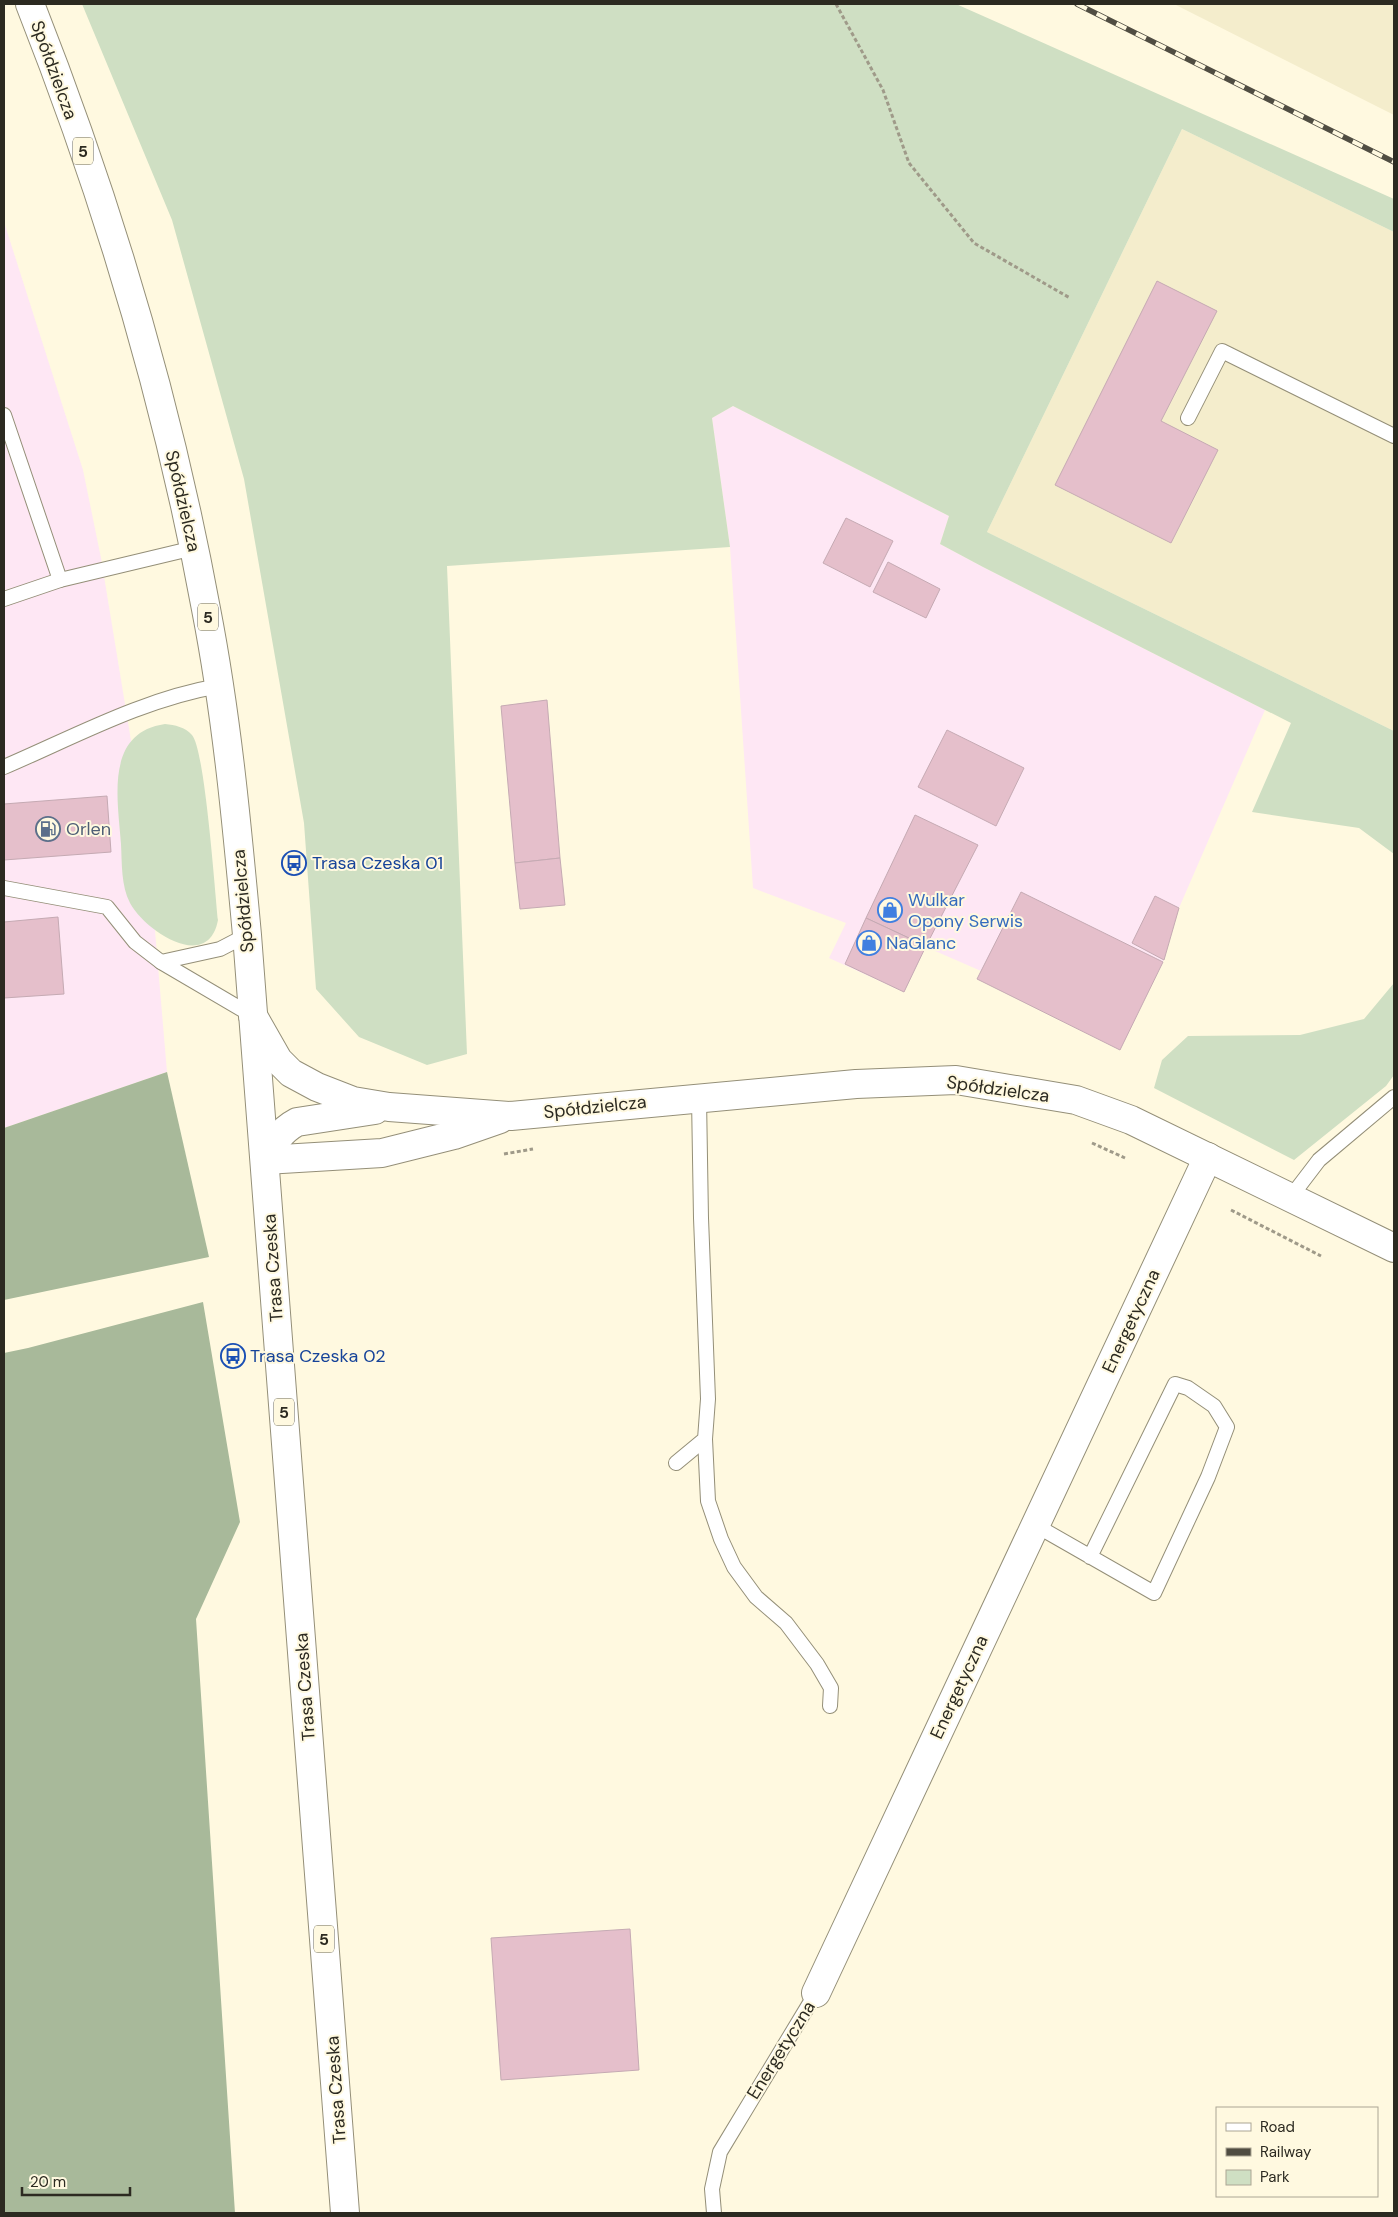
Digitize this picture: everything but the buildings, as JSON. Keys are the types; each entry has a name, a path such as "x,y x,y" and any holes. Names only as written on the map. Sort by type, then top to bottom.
{"street":[{"name":"Spółdzielcza","path":"30,4 58,76 133,300 156,382 194,548 219,686 234,798 265,1160"},
{"name":"Spółdzielcza","path":"253,1016 278,1060 291,1073 317,1087 353,1101 389,1107 511,1116 856,1084 956,1080 1076,1100 1131,1120 1394,1248"},
{"name":"Spółdzielcza","path":"265,1160 275,1140 296,1122 389,1107"},
{"name":"Spółdzielcza","path":"265,1160 382,1153 454,1135 511,1116"},
{"name":"Energetyczna","path":"816,1993 1208,1157"},
{"name":"Trasa Czeska","path":"265,1160 345,2213"}],"lane":[{"path":"1188,418 1222,351 1394,436"},
{"path":"4,415 60,580"},
{"path":"4,599 60,580 194,548"},
{"path":"4,767 145,706 188,692 219,686"},
{"path":"4,888 107,908 135,942 160,962 253,1016"},
{"path":"160,962 220,949 246,935"},
{"path":"699,1098 701,1218 708,1400 705,1439 708,1501 721,1539 734,1567 756,1597 786,1623 817,1664 831,1688 830,1706"},
{"path":"1290,1198 1319,1160 1394,1098"},
{"path":"1036,1525 1154,1593 1208,1477 1227,1427 1214,1406 1188,1388 1174,1384 1090,1556"},
{"path":"676,1463 705,1439"},
{"name":"Energetyczna","path":"714,2213 712,2189 720,2152 816,1993"}],"path":[{"path":"836,4 882,90 909,163 974,242 1070,298"},
{"path":"1087,1141 1125,1158"},
{"path":"497,1156 542,1148"},
{"path":"1231,1210 1321,1256"}],"shaded area":[{"path":"1174,4 1394,4 1394,115"},
{"path":"1182,129 1394,232 1394,731 987,532"},
{"path":"4,222 83,470 101,558 135,765 154,919 167,1072 4,1128"},
{"path":"733,406 949,516 940,544 1265,710 1179,908 1163,962 1120,1050 977,979 981,971 926,947 904,992 829,958 846,923 753,888 730,547 712,418"}],"green space":[{"path":"82,4 956,4 1394,199 1394,232 1182,129 987,532 1394,731 1394,854 1359,828 1252,812 1291,723 940,544 949,516 733,406 712,418 730,547 447,566 467,1054 427,1065 359,1037 316,989 304,823 244,479 172,220"},
{"path":"165,724 180,727 192,735 197,746 201,766 209,822 218,920 212,936 202,944 190,945 176,942 162,935 149,925 130,903 123,882 118,789 119,771 123,754 132,740 145,730"},
{"path":"1394,983 1394,1075 1386,1086 1294,1160 1154,1088 1162,1060 1188,1036 1300,1035 1364,1019"},
{"path":"167,1072 209,1257 4,1300 4,1128"},
{"path":"203,1302 240,1522 196,1619 235,2213 4,2213 4,1353"}],"railway":[{"path":"1077,4 1394,162"}],"place":[{"name":"Orlen","path":"48,829"},
{"name":"Trasa Czeska 01","path":"294,863"},
{"name":"Wulkar Opony Serwis","path":"890,910"},
{"name":"NaGlanc","path":"869,943"},
{"name":"Trasa Czeska 02","path":"233,1356"}]}
